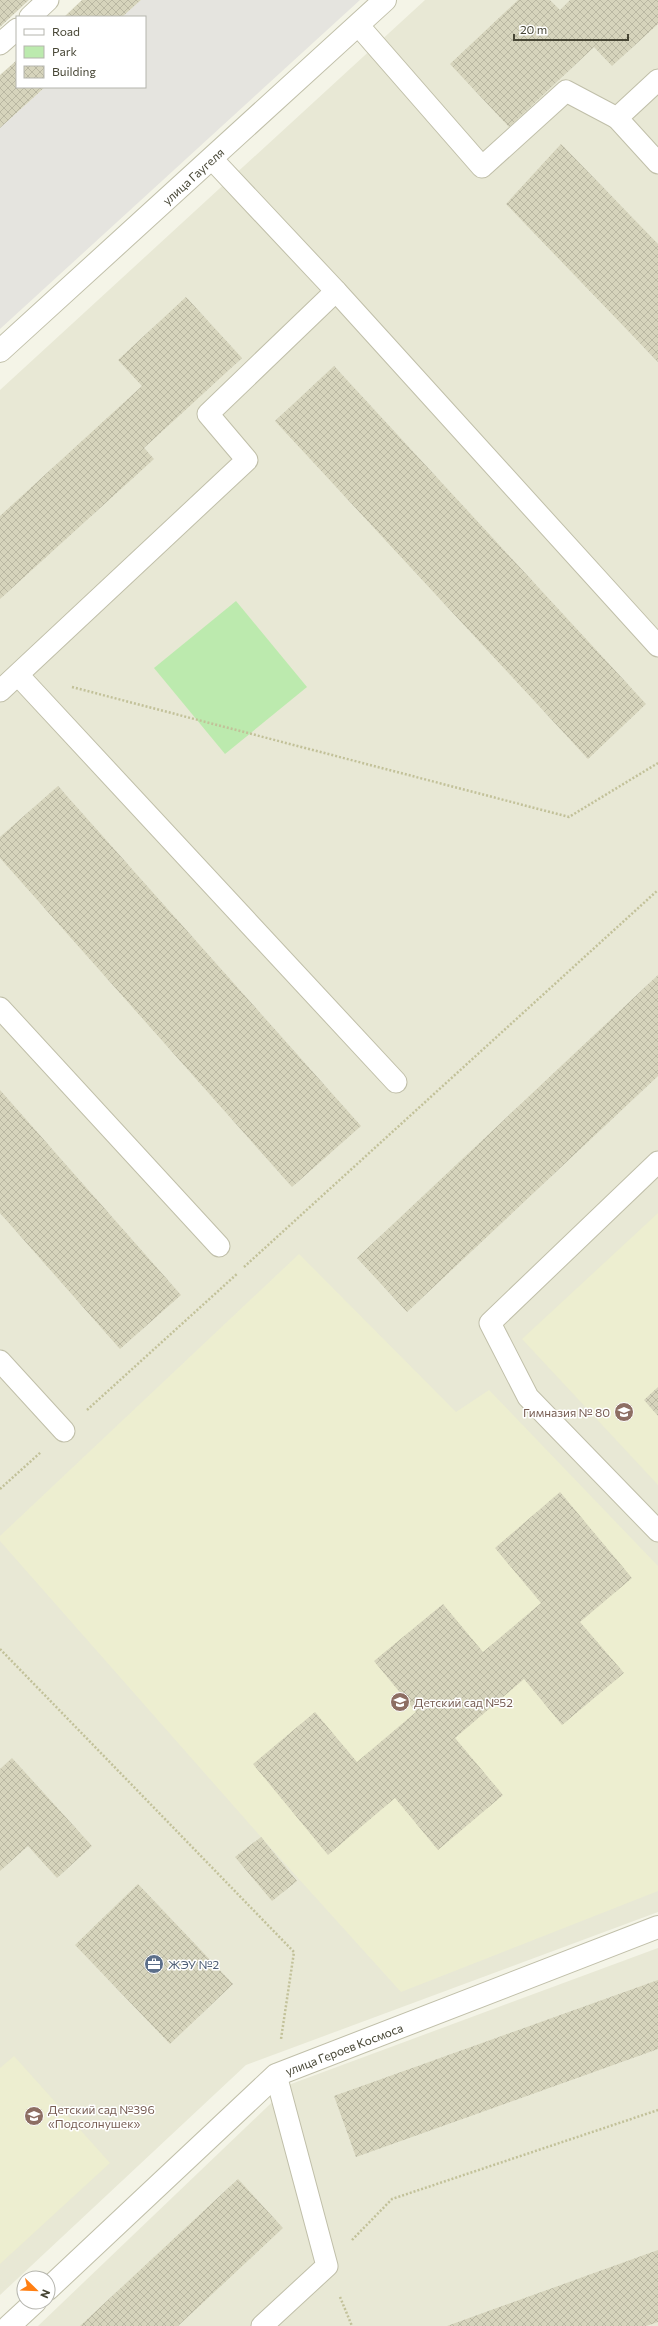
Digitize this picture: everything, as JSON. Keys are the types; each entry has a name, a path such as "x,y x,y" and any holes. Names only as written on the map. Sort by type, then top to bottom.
{"street":[{"name":"улица Гаугеля","path":"0,351 385,0"},
{"name":"улица Героев Космоса","path":"56,2281 276,2075 658,1927"},
{"path":"9,2326 26,2310"}],"lane":[{"path":"31,16 48,0"},
{"path":"358,25 482,167 566,92 617,118 658,163"},
{"path":"0,44 16,30"},
{"path":"617,118 658,80"},
{"path":"212,159 336,291 658,646"},
{"path":"0,691 247,460 208,414 336,291"},
{"path":"18,675 396,1082"},
{"path":"0,1008 219,1246"},
{"path":"658,1162 490,1323 528,1397 658,1531"},
{"path":"0,1361 64,1431"},
{"path":"262,2326 327,2266 276,2075"}],"path":[{"path":"70,686 569,817 658,763"},
{"path":"0,1489 658,890"},
{"path":"0,1649 294,1952 276,2075"},
{"path":"327,2266 392,2199 658,2110"}],"shaded area":[{"path":"141,0 360,0 0,329 0,128 44,88 146,88 146,16 123,16"},
{"path":"425,0 658,0 658,1912 246,2065 27,2270 16,2270 16,2280 0,2295 0,390"},
{"name":"Гимназия № 80","path":"658,1213 658,1485 522,1339"},
{"name":"Детский сад №52","path":"299,1254 456,1412 489,1390 658,1566 658,1891 401,1992 261,1837 0,1541 0,1536"},
{"path":"658,1948 658,2326 38,2326 291,2084"},
{"name":"Детский сад №396 «Подсолнушек»","path":"14,2056 110,2163 0,2264 0,2068"}],"green space":[{"path":"236,601 307,687 225,754 154,668"}],"building":[{"path":"0,0 29,0 0,27"},
{"path":"82,0 141,0 123,16 65,16"},
{"path":"518,0 550,0 560,10 570,0 658,0 658,24 612,66 594,47 509,127 450,64"},
{"path":"16,61 16,88 44,88 0,128 0,75"},
{"path":"561,144 658,244 658,362 506,204"},
{"path":"186,297 242,358 144,448 154,459 0,599 0,516 142,386 118,360"},
{"path":"334,366 646,704 588,759 275,421"},
{"path":"58,786 361,1126 292,1187 0,858 0,837"},
{"path":"658,975 658,1076 407,1312 357,1258"},
{"path":"0,1090 181,1295 120,1349 0,1213"},
{"path":"658,1387 658,1416 644,1400"},
{"path":"560,1492 632,1578 580,1622 624,1673 562,1725 524,1679 455,1738 503,1795 438,1850 395,1798 328,1855 253,1764 315,1712 357,1762 416,1712 374,1661 443,1604 483,1652 541,1603 495,1548"},
{"path":"12,1758 92,1846 57,1878 28,1846 0,1871 0,1769"},
{"path":"261,1837 297,1881 272,1901 235,1857"},
{"name":"ЖЭУ №2","path":"138,1884 233,1984 170,2044 75,1945"},
{"path":"658,1980 658,2049 356,2157 334,2096"},
{"path":"238,2179 283,2228 178,2326 80,2326"},
{"path":"658,2250 658,2322 646,2326 447,2326"}],"place":[{"name":"Гимназия № 80","path":"624,1412"},
{"name":"Детский сад №52","path":"400,1702"},
{"name":"ЖЭУ №2","path":"154,1964"},
{"name":"Детский сад №396 «Подсолнушек»","path":"34,2116"}]}
